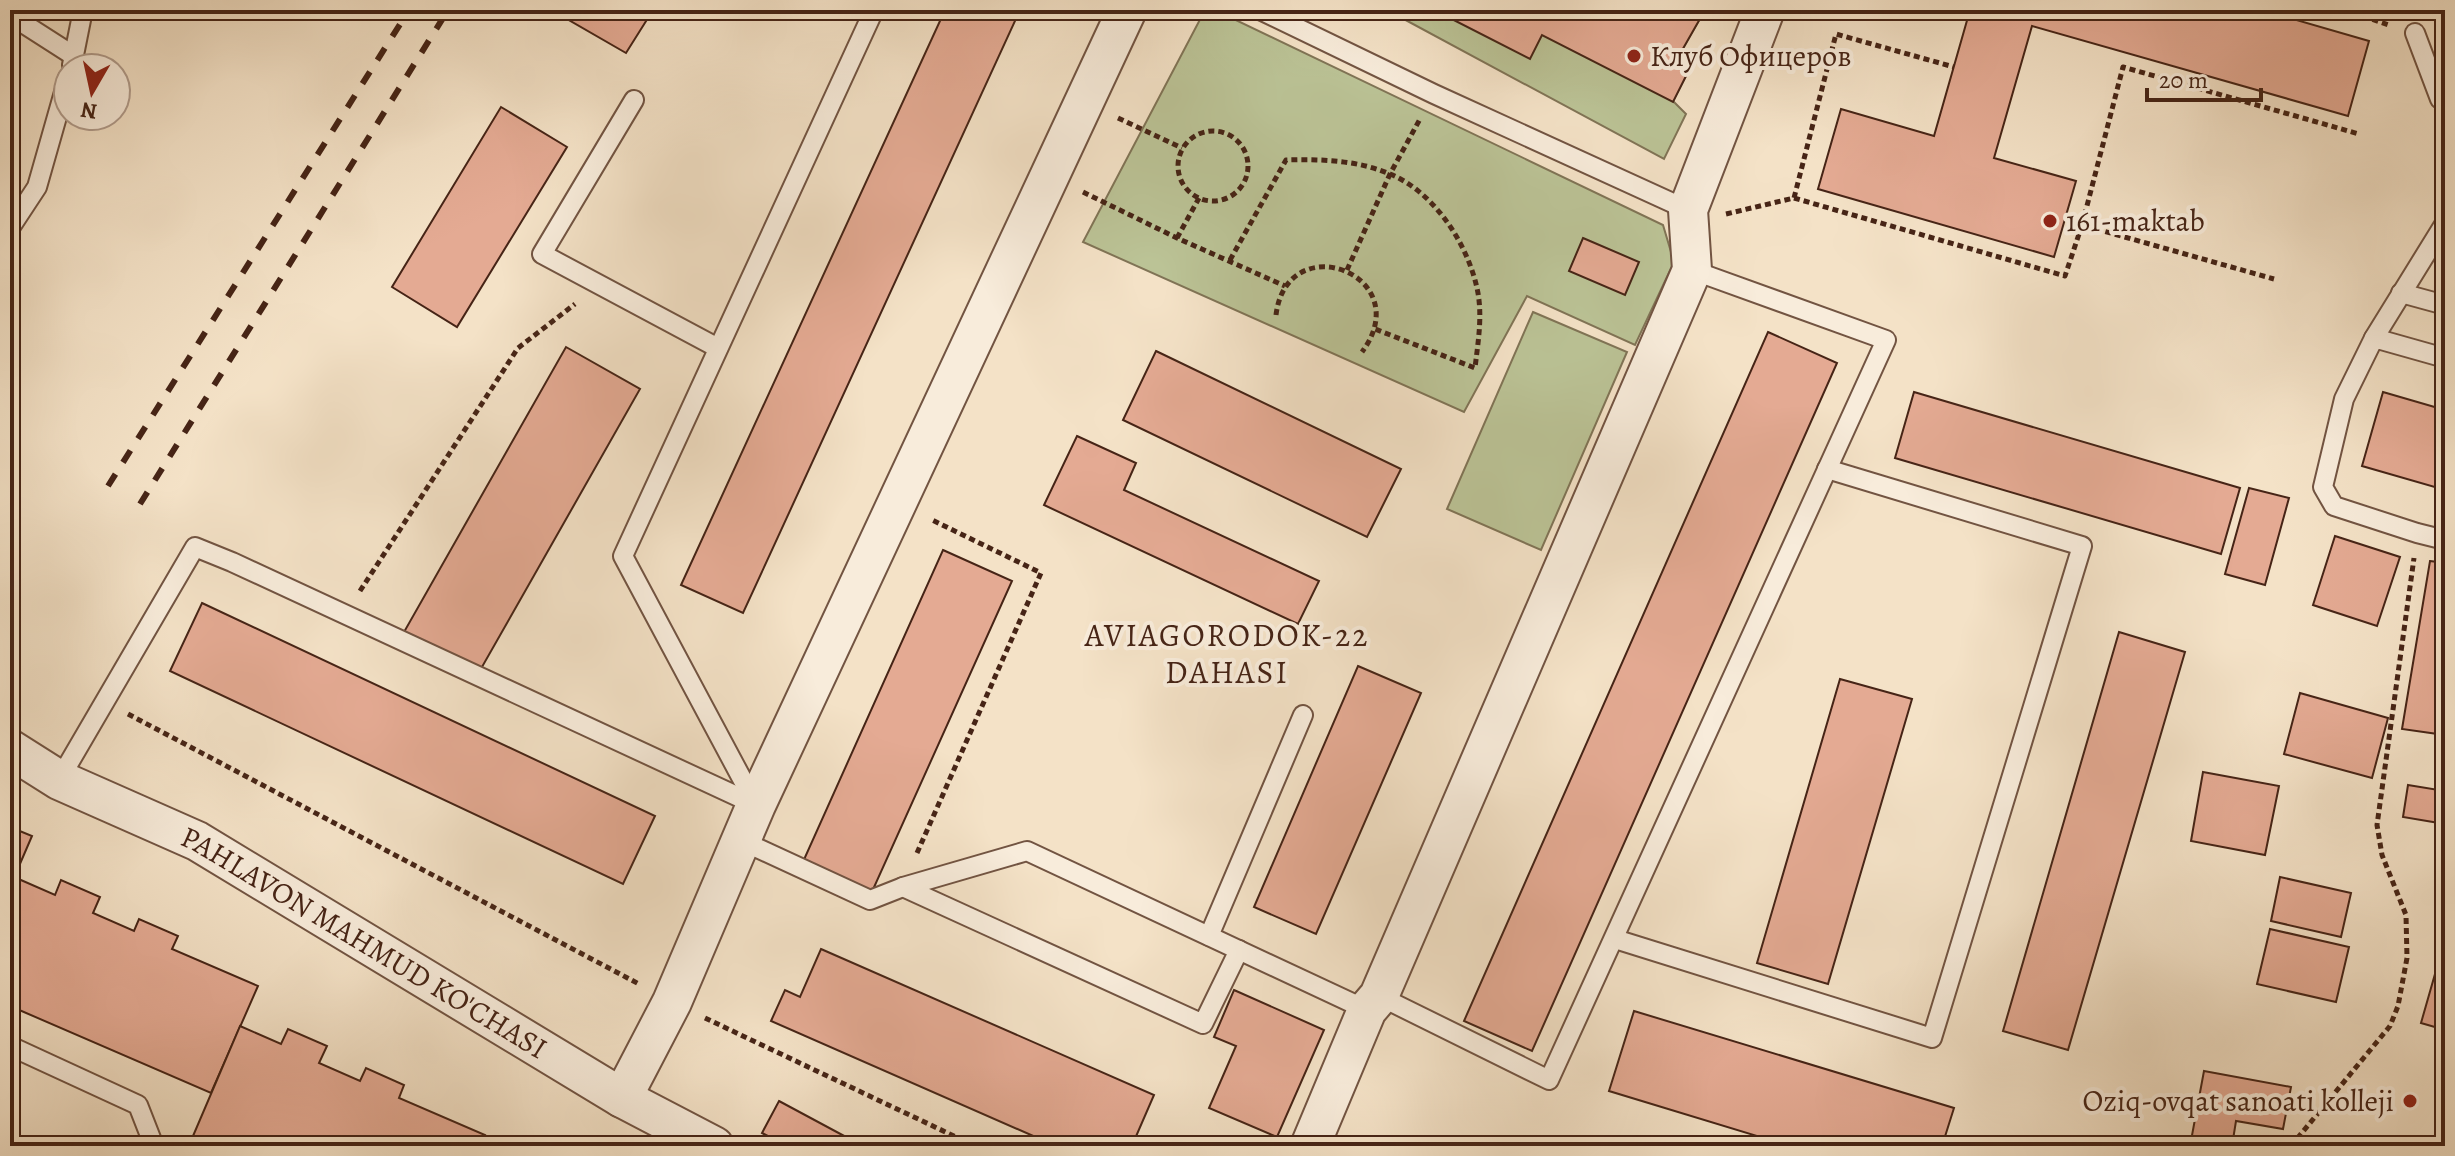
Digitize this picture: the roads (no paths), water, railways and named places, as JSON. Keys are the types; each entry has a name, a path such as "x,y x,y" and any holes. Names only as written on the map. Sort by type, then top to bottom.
{"street":[{"path":"622,1098 672,1002 756,805 1127,10"},
{"path":"1310,1146 1692,270 1689,217 1765,10"},
{"name":"PAHLAVON MAHMUD KO'CHASI","path":"10,749 59,780 197,841 622,1098 714,1146"}],"lane":[{"path":"74,52 83,10"},
{"path":"756,805 623,556 874,10"},
{"path":"1260,10 1689,217"},
{"path":"10,15 59,52"},
{"path":"2415,33 2440,99 2445,102"},
{"path":"634,100 542,254 718,348"},
{"path":"10,228 37,187 53,132"},
{"path":"2445,223 2374,338 2344,399 2323,487 2334,506 2445,540"},
{"path":"740,840 870,900 903,887 1027,851 1239,950 1373,1003 1549,1080 1886,340 1692,270"},
{"path":"2401,293 2445,305"},
{"path":"2374,338 2445,358"},
{"path":"1615,939 1932,1038 2082,546 1827,469"},
{"path":"59,780 195,547 756,805"},
{"path":"1209,936 1303,715"},
{"path":"903,887 1203,1024 1239,950"},
{"path":"10,1046 138,1105 154,1146"}],"railway":[{"path":"108,486 409,10"},
{"path":"140,504 448,10"}],"place":[{"name":"Клуб Офицеров","path":"1634,56"},
{"name":"161-maktab","path":"2050,221"},
{"name":"Oziq-ovqat sanoati kolleji","path":"2410,1101"}],"district":[{"name":"AVIAGORODOK-22 DAHASI","path":"1227,654"}]}
